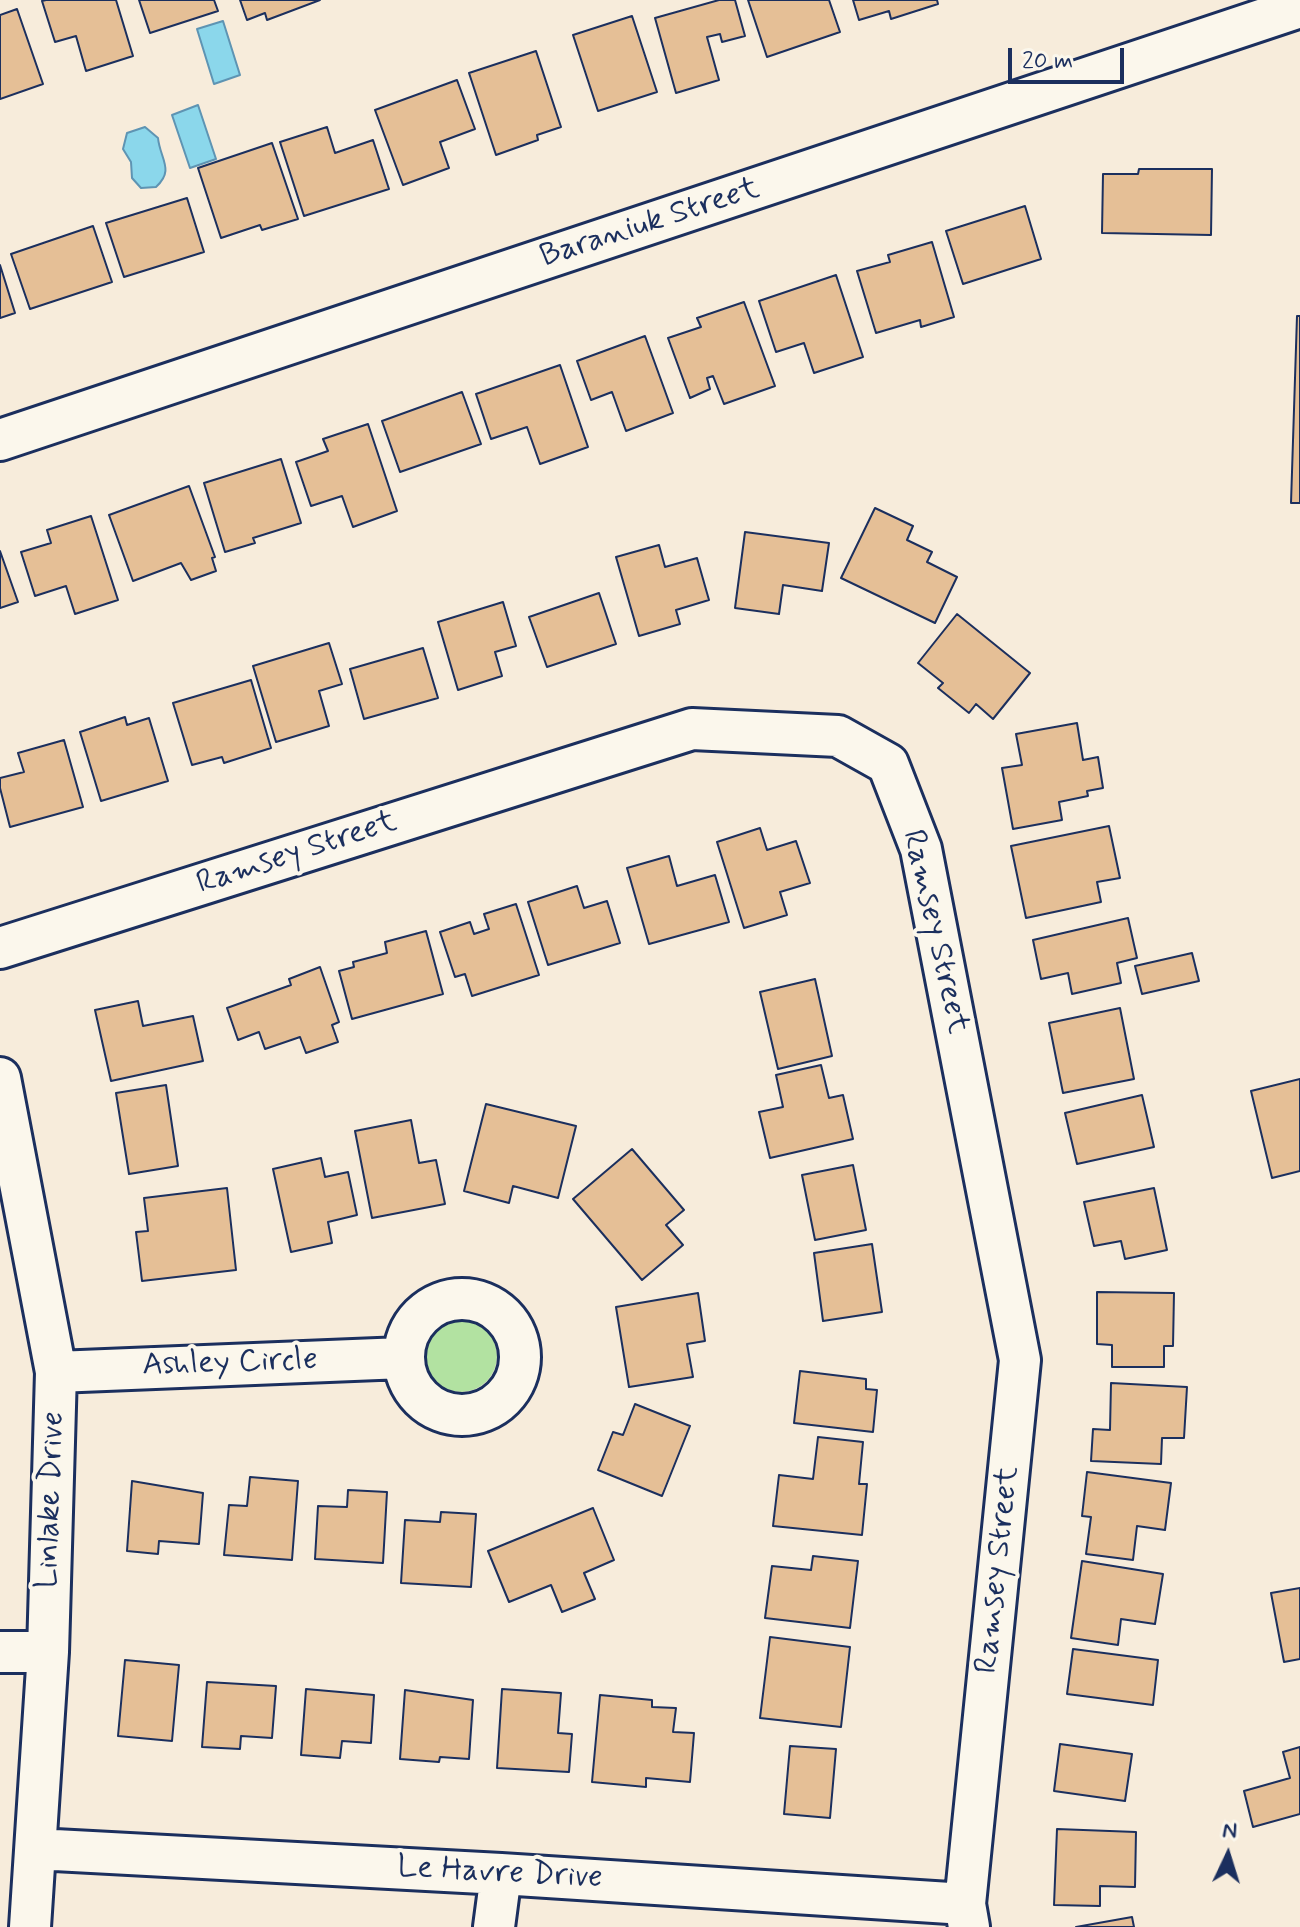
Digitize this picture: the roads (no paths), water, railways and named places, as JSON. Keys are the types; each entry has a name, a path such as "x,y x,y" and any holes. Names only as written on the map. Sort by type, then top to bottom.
{"street":[{"name":"Baraniuk Street","path":"0,440 1300,7"},
{"name":"Ramsey Street","path":"0,948 692,729 838,736 888,764 921,849 1020,1360 967,1916"},
{"name":"Linlake Drive","path":"0,1078 56,1372 48,1652 30,1927"},
{"name":"Ashley Circle","path":"56,1372 403,1358"},
{"path":"0,1652 48,1652"},
{"name":"Le Havre Drive","path":"36,1849 501,1874 967,1916"},
{"path":"494,1927 501,1874"}],"water":[{"path":"223,21 240,75 214,84 197,29"},
{"path":"198,105 216,159 190,168 172,115"},
{"path":"145,127 158,138 166,170 156,187 141,188 132,178 131,162 123,149 127,133"}]}
